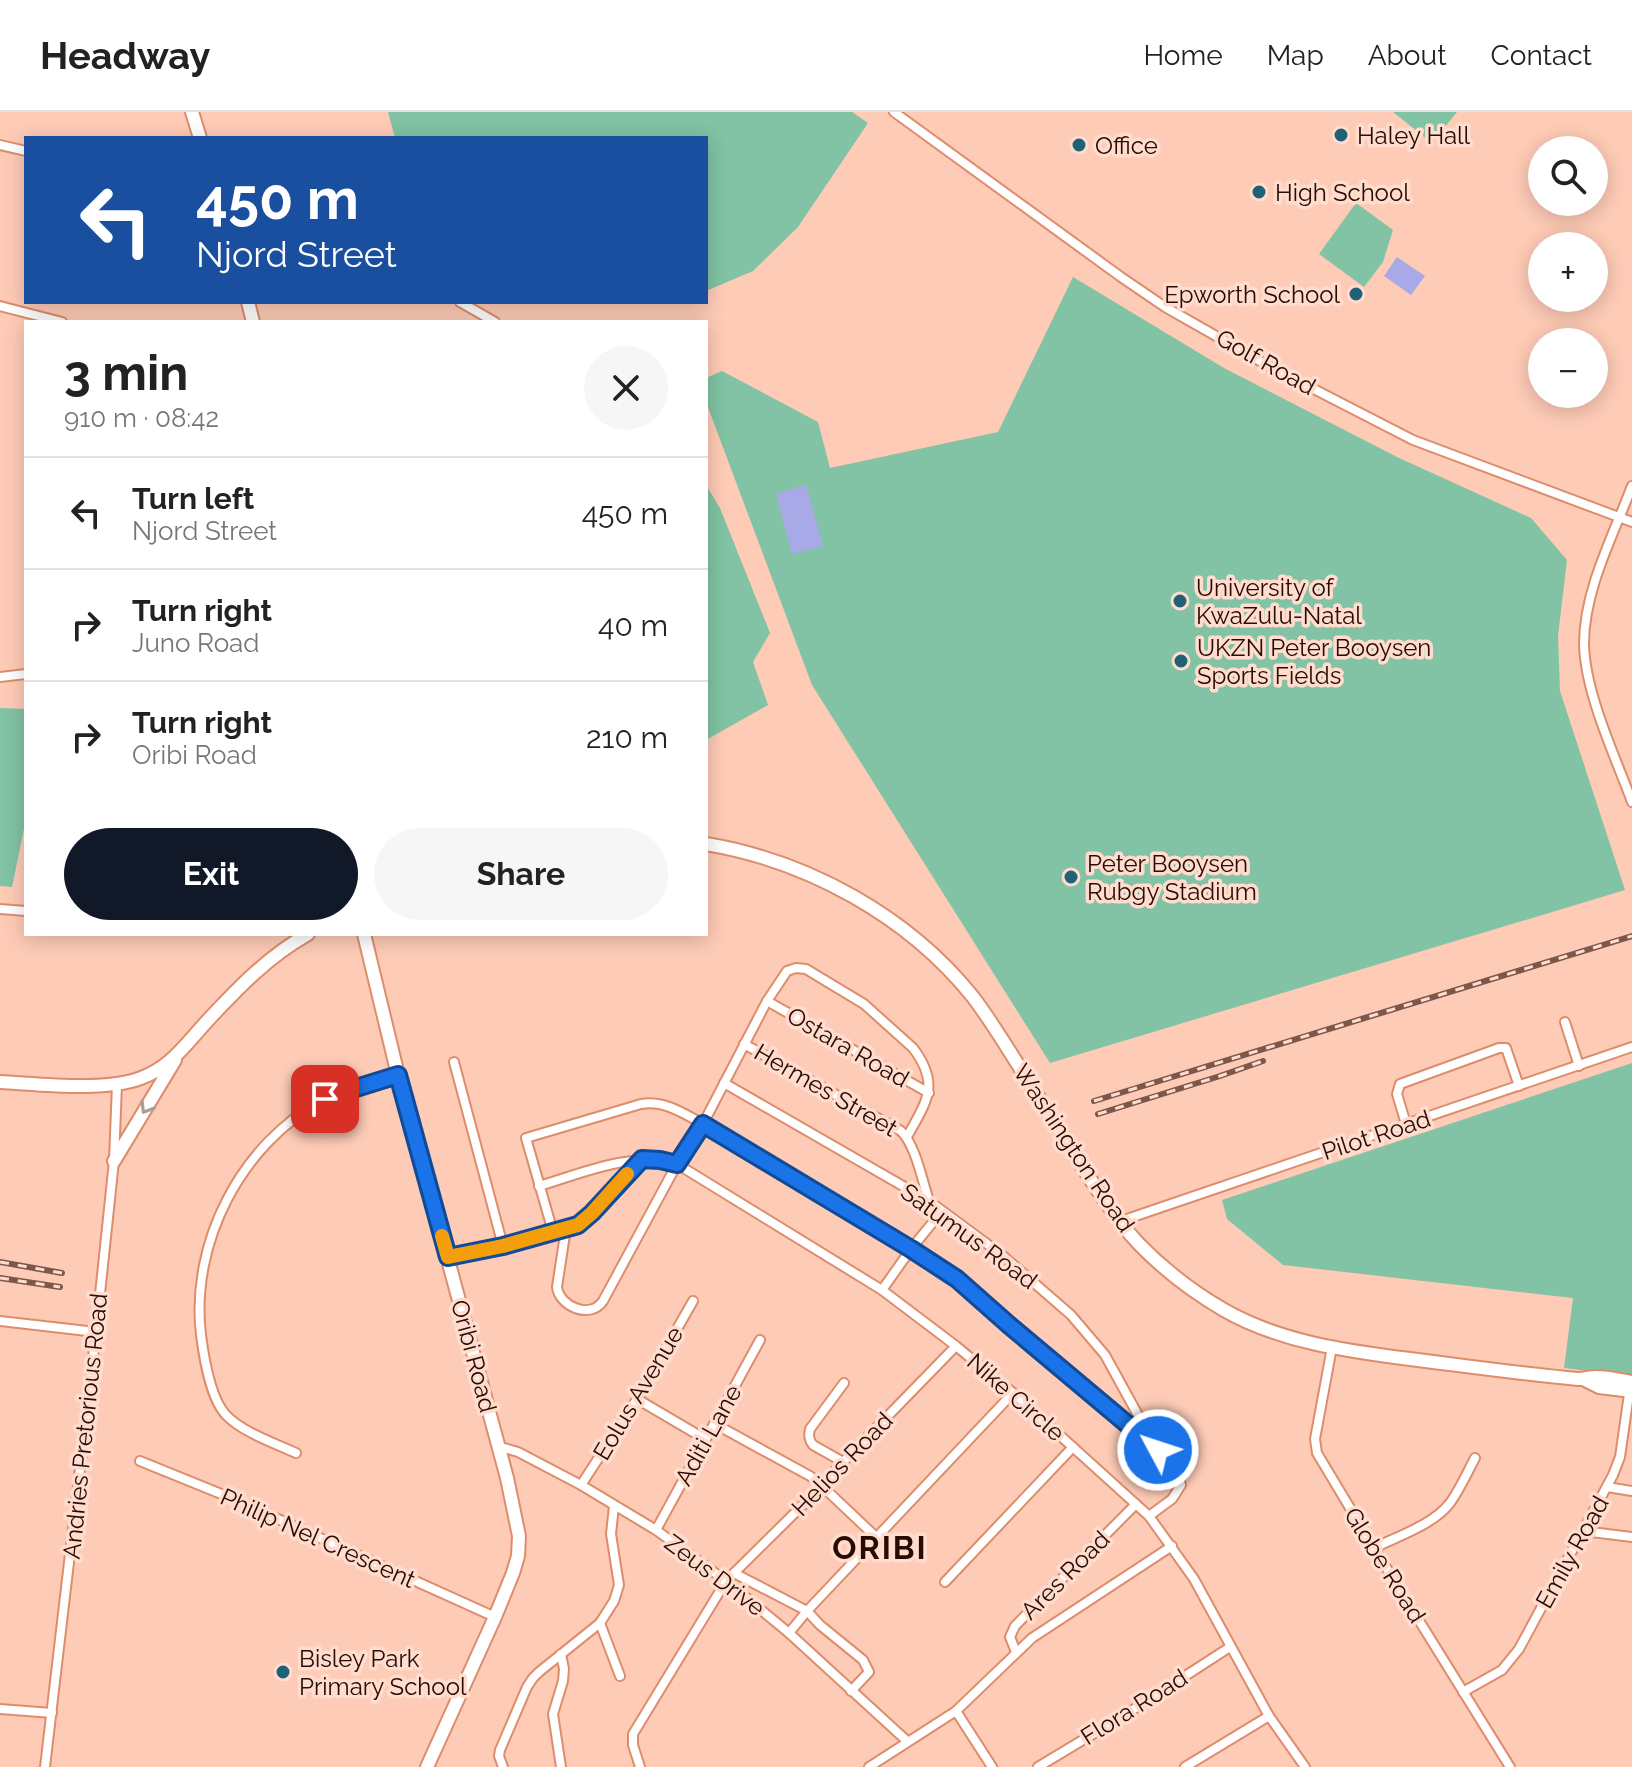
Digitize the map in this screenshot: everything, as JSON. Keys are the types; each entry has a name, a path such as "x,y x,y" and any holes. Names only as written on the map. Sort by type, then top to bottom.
{"main road":[{"path":"192,112 199,136"},
{"name":"Washington Road","path":"708,844 794,868 846,891 887,918 939,960 959,980 986,1016 1087,1173 1138,1242 1184,1284 1224,1310 1264,1329 1332,1347 1583,1379 1599,1377 1631,1387"},
{"path":"114,1161 179,1054 206,1021 241,984 302,936"},
{"name":"Oribi Road","path":"363,936 515,1510 519,1536 513,1573 427,1767"},
{"path":"0,1082 117,1084 142,1078 179,1054"}],"street":[{"name":"Golf Road","path":"894,112 1165,307 1267,365 1413,440 1632,522"},
{"path":"0,145 24,151"},
{"path":"464,304 492,320"},
{"path":"0,306 54,320"},
{"path":"1632,486 1595,585 1587,615 1584,646 1591,689 1629,783 1632,802"},
{"path":"0,677 24,674"},
{"path":"0,909 24,911"},
{"path":"566,1228 558,1295 562,1301 588,1311 600,1307 677,1164 703,1124 767,1001 787,971 796,968 806,969 873,1011 913,1048 924,1067 929,1093 907,1137 929,1201"},
{"name":"Ostara Road","path":"767,1001 929,1093"},
{"path":"1565,1022 1579,1066"},
{"name":"Hermes Street","path":"744,1044 893,1126 907,1137"},
{"name":"Pilot Road","path":"1121,1221 1632,1047"},
{"path":"1406,1124 1397,1094 1400,1084 1499,1048 1506,1048 1519,1086"},
{"path":"454,1062 503,1246"},
{"path":"296,1453 235,1423 217,1401 203,1348 199,1314 208,1251 217,1221 240,1178 284,1128 325,1099 398,1075"},
{"name":"Satumus Road","path":"724,1083 929,1201 1002,1255 1071,1315 1105,1355 1158,1450"},
{"name":"Andries Pretorious Road","path":"45,1767 96,1332 114,1161 117,1084"},
{"path":"553,1232 526,1138 650,1103 668,1106 911,1249 966,1286 1158,1450 1178,1474 1181,1485 1172,1499 1149,1516"},
{"path":"448,1257 503,1246 578,1225 642,1159"},
{"path":"539,1186 642,1159 677,1164"},
{"name":"Nike Circle","path":"677,1164 882,1290 1013,1393 1149,1516 1194,1579 1269,1716 1305,1767"},
{"path":"882,1290 942,1211"},
{"name":"Eolus Avenue","path":"581,1485 637,1399 693,1301"},
{"path":"0,1321 96,1332"},
{"name":"Aditi Lane","path":"656,1530 760,1340"},
{"name":"Helios Road","path":"640,1767 633,1734 726,1581 956,1346"},
{"name":"Globe Road","path":"1332,1347 1315,1447 1510,1767"},
{"path":"843,1462 813,1445 809,1435 810,1429 844,1383"},
{"name":"Emily Road","path":"1463,1692 1502,1670 1519,1649 1619,1463 1631,1387"},
{"path":"789,1633 1013,1393"},
{"path":"637,1399 705,1439"},
{"path":"715,1424 796,1468 822,1486 877,1538"},
{"name":"Zeus Drive","path":"497,1446 518,1452 581,1485 656,1530 726,1581 789,1633 907,1741"},
{"path":"1621,1446 1632,1448"},
{"path":"945,1582 1073,1447"},
{"path":"1374,1548 1440,1513 1450,1503 1475,1458"},
{"name":"Philip Nel Crescent","path":"140,1461 236,1500 495,1617"},
{"path":"1607,1487 1632,1491"},
{"name":"Ares Road","path":"1016,1652 1010,1637 1015,1626 1136,1504"},
{"path":"503,1767 500,1750 527,1687 539,1672 600,1623 614,1601 619,1585 611,1534 614,1506"},
{"path":"1583,1531 1632,1537"},
{"name":"Ares Road","path":"869,1767 956,1711 1032,1638 1172,1546"},
{"path":"734,1573 807,1611 863,1660 869,1672 851,1691"},
{"path":"600,1623 620,1676"},
{"name":"Flora Road","path":"1038,1767 1230,1647"},
{"path":"561,1654 563,1681 553,1714 561,1767"},
{"path":"0,1709 52,1713"},
{"path":"956,1711 992,1767"},
{"path":"1185,1767 1269,1716"}],"green space":[{"path":"388,112 852,112 868,123 798,227 753,271 708,290 708,136 394,136"},
{"path":"1393,112 1457,112 1432,143"},
{"path":"1356,203 1393,230 1383,262 1364,287 1319,254"},
{"name":"UKZN Peter Booysen Sports Fields","path":"1073,277 1224,368 1397,457 1531,518 1567,560 1558,636 1560,691 1625,890 1050,1063 812,685 708,407 708,377 722,371 818,422 830,468 998,432"},
{"path":"708,488 720,508 770,633 753,662 768,705 708,739"},
{"path":"0,708 24,709 24,829 12,887 0,886"},
{"path":"1632,1063 1632,1376 1564,1368 1573,1298 1283,1265 1227,1219 1222,1200"}],"water":[{"path":"1397,257 1425,276 1411,295 1384,276"},
{"path":"806,485 823,546 792,554 776,494"}],"railway":[{"path":"1094,1101 1632,936"},
{"path":"1098,1114 1263,1061"},
{"path":"0,1262 62,1273"},
{"path":"0,1278 60,1287"}],"slow traffic":[{"path":"442,1236 448,1257 503,1246 578,1225 627,1174"}],"place":[{"name":"Haley Hall","path":"1341,135"},
{"name":"Office","path":"1079,145"},
{"name":"High School","path":"1259,192"},
{"name":"Epworth School","path":"1356,294"},
{"name":"University of KwaZulu-Natal","path":"1180,601"},
{"name":"UKZN Peter Booysen Sports Fields","path":"1181,661"},
{"name":"Peter Booysen Rubgy Stadium","path":"1071,877"},
{"name":"Bisley Park Primary School","path":"283,1672"}],"district":[{"name":"ORIBI","path":"880,1547"}],"route":[{"path":"325,1099 398,1075 448,1257 503,1246 578,1225 642,1159 677,1164 703,1124 957,1279 1158,1450"}]}
